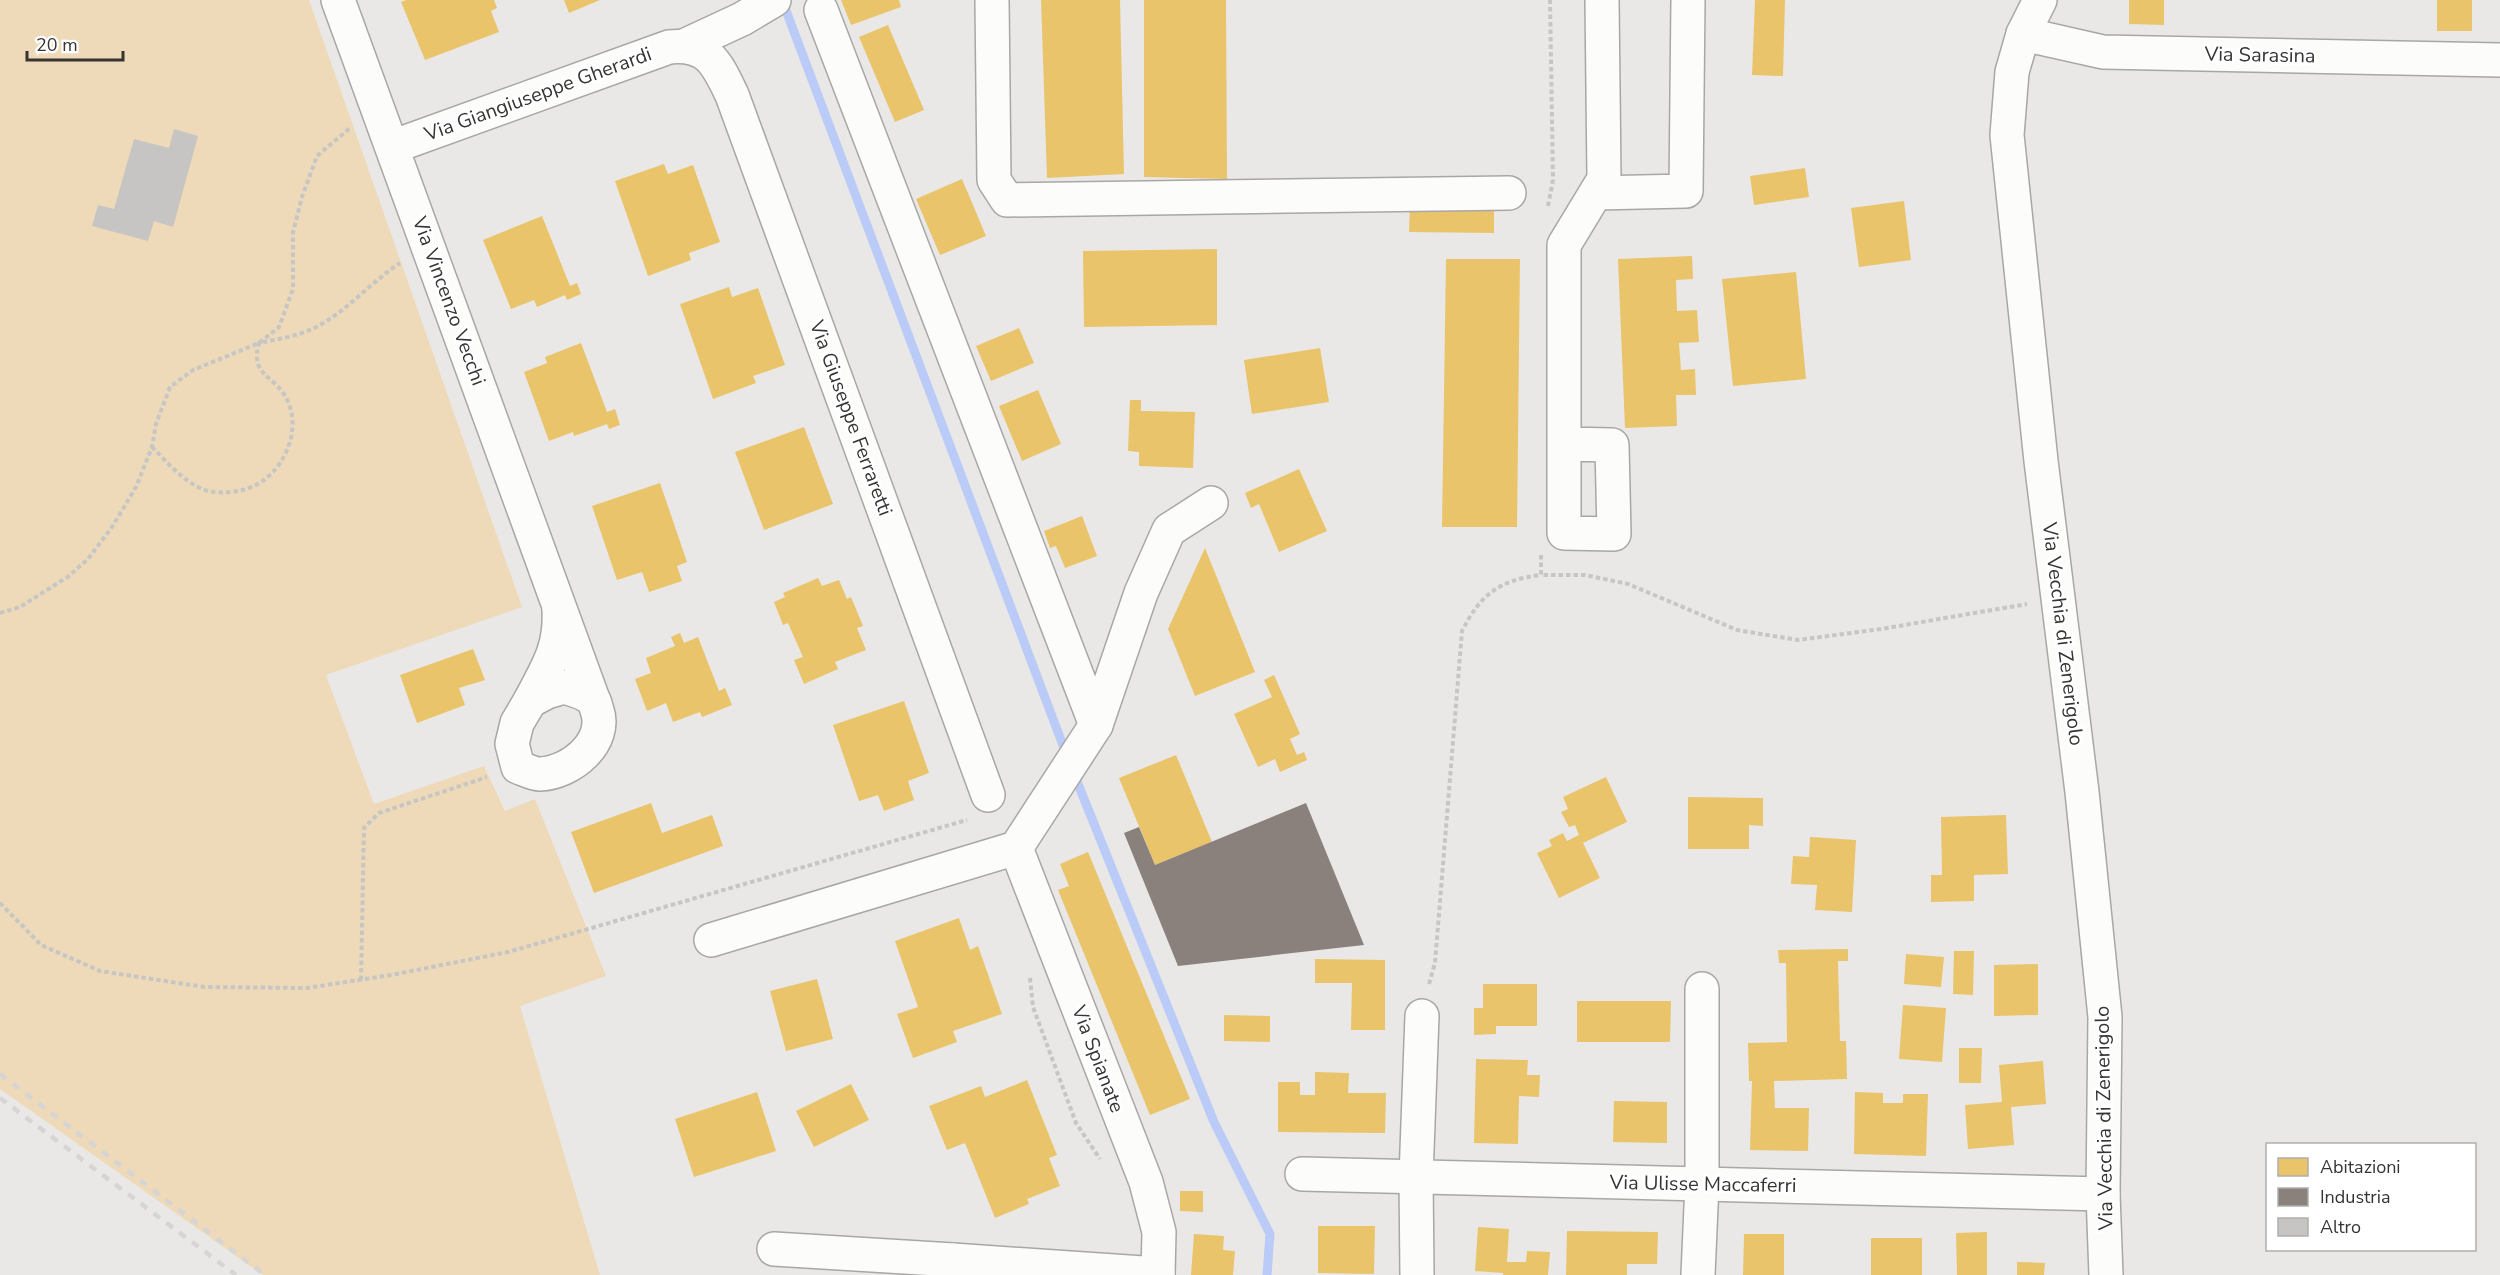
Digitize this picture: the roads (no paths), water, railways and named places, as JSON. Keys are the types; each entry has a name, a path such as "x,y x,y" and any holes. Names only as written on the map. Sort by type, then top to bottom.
{"street":[{"name":"Via Vincenzo Vecchi","path":"338,0 594,702"},
{"name":"Via Giangiuseppe Gherardi","path":"392,147 669,47 693,48 774,0"},
{"path":"992,0 994,180 1007,200 1509,193"},
{"path":"1564,444 1564,245 1604,179 1602,0"},
{"path":"1596,193 1686,191 1688,0"},
{"name":"Via Vecchia di Zenerigolo","path":"2040,0 2023,34 2012,72 2007,135 2041,461 2082,792 2105,1017 2103,1194 2106,1275"},
{"path":"821,10 1088,737"},
{"name":"Via Sarasina","path":"2023,34 2103,52 2500,60"},
{"name":"Via Giuseppe Ferraretti","path":"693,48 716,62 732,95 988,795"},
{"path":"711,940 1002,852 1050,796 1088,737 1141,593 1169,530 1211,504"},
{"name":"Via Vincenzo Vecchi","path":"530,701 556,649 560,631 559,602"},
{"path":"564,687 581,692 594,702 600,720 596,739 585,754 562,768 538,775 518,767 512,744 517,723 530,701 547,692 564,687"},
{"name":"Via Spianate","path":"1002,852 1146,1182 1158,1232 1158,1274"},
{"path":"1698,1275 1702,989"},
{"path":"1417,1275 1416,1177 1422,1016"},
{"name":"Via Ulisse Maccaferri","path":"1302,1174 2103,1194"},
{"path":"774,1249 953,1268 1158,1274"}],"waterway":[{"path":"782,0 1067,756"},
{"path":"1074,774 1214,1122 1270,1234 1267,1275"}],"railway":[{"path":"0,1074 265,1275"},
{"path":"0,1098 236,1275"}]}
